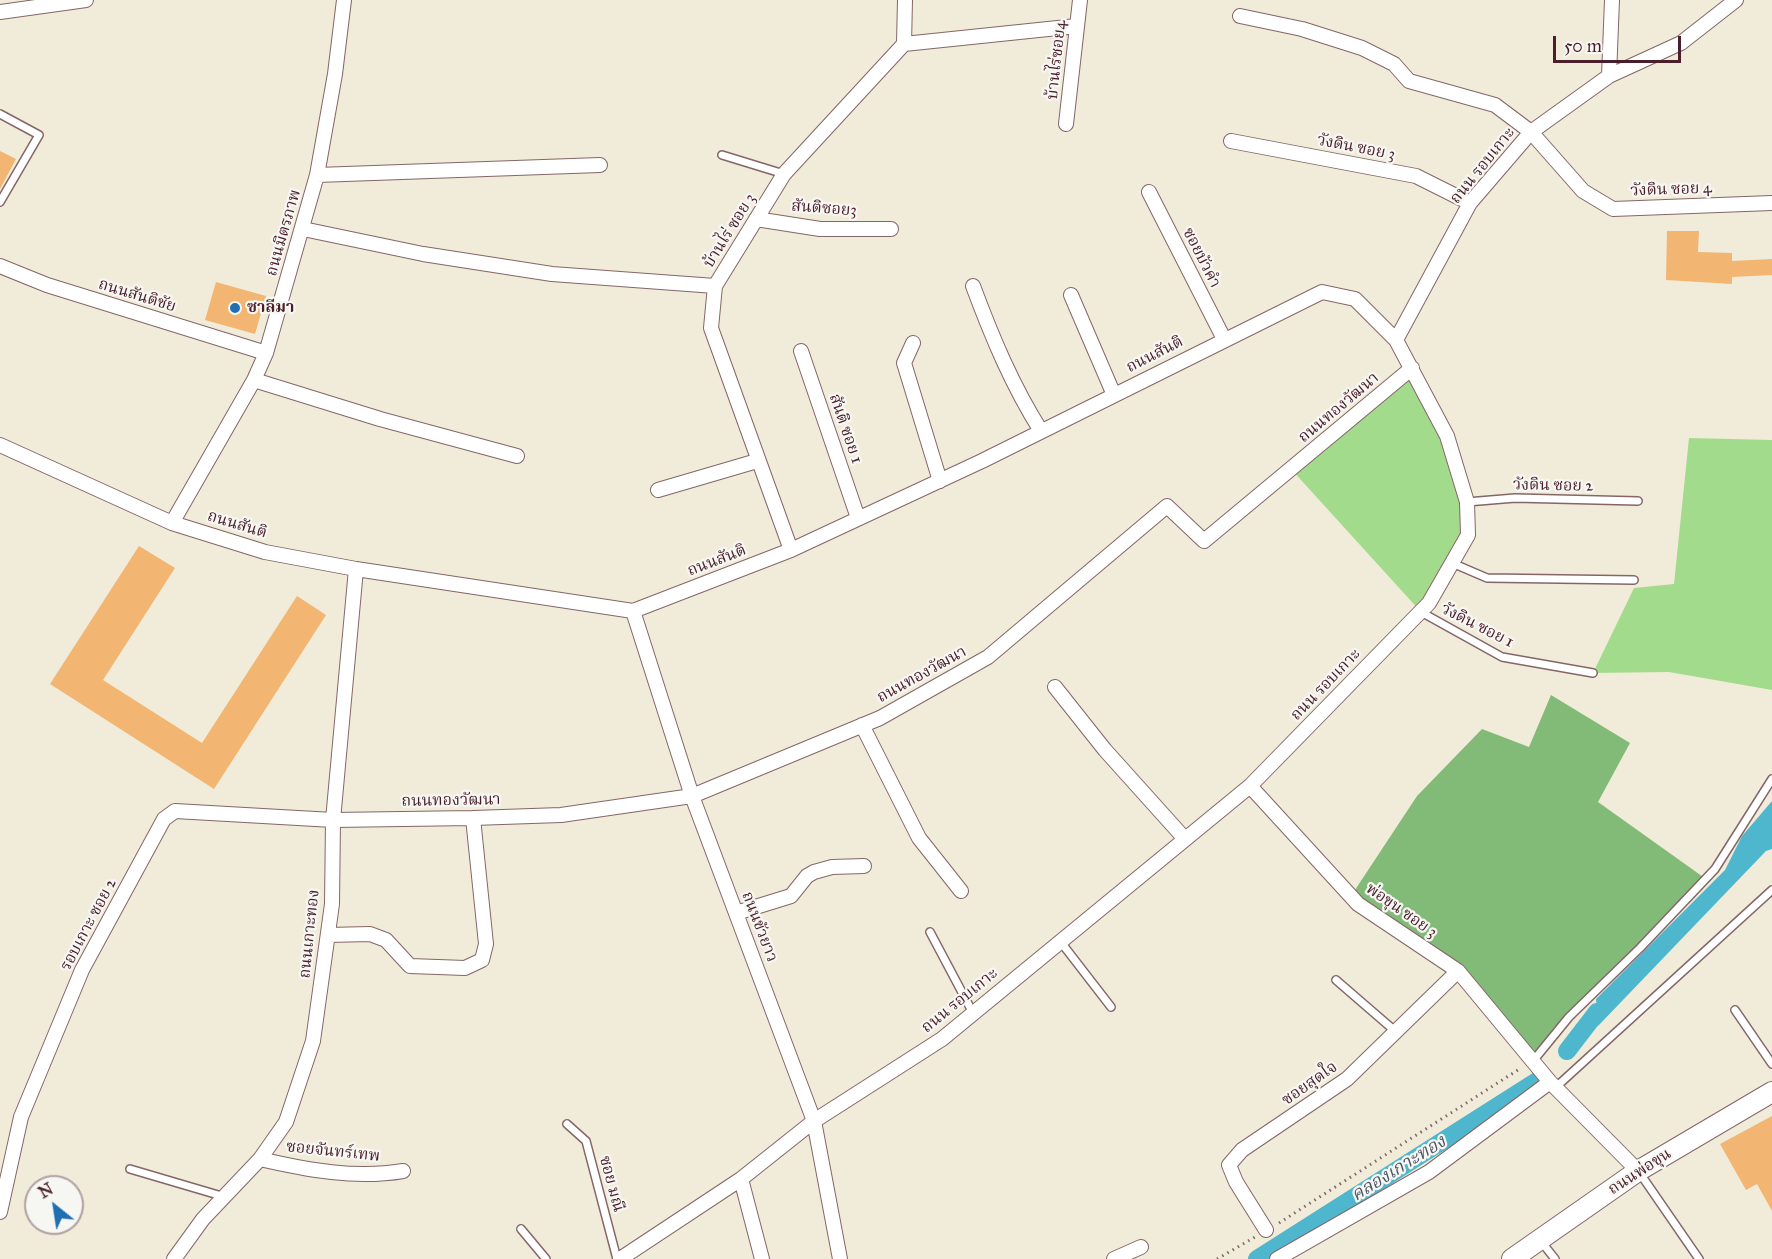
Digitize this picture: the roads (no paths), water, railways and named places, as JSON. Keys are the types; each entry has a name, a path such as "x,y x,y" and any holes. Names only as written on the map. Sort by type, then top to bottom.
{"main road":[{"name":"ถนนพ่อขุน","path":"1516,1258 1638,1171 1772,1092"}],"street":[{"path":"0,12 86,0"},
{"name":"ถนนมิตรภาพ","path":"172,523 254,380 266,354 317,175 344,0"},
{"path":"905,0 904,44 1077,26"},
{"name":"บ้านไร่ซอย4","path":"1066,124 1080,0"},
{"path":"1609,76 1612,0"},
{"name":"ถนน รอบเกาะ","path":"619,1259 741,1179 814,1121 942,1039 1250,786 1429,603 1468,535 1467,502 1447,436 1396,340 1470,203 1531,132 1609,76 1681,43 1736,0"},
{"name":"วังดิน ซอย 4","path":"1240,16 1302,29 1362,48 1395,64 1409,81 1495,105 1531,132 1583,191 1613,209 1772,203"},
{"name":"บ้านไร่ ซอย 3","path":"791,550 757,461 711,328 715,286 784,174 904,44"},
{"name":"วังดิน ซอย 3","path":"1231,141 1416,176 1470,203"},
{"path":"317,175 600,165"},
{"name":"ซอยบัวคำ","path":"1149,192 1224,339"},
{"name":"สันติซอย3","path":"756,219 820,229 891,229"},
{"path":"303,229 423,254 552,273 715,286"},
{"name":"ถนนสันติชัย","path":"0,266 47,285 266,354"},
{"path":"972,286 994,343 1020,397 1041,431"},
{"name":"ถนนสันติ","path":"0,445 172,523 265,552 356,569 633,611 791,550 940,481 1322,292 1355,299 1396,340"},
{"path":"1071,294 1114,395"},
{"path":"913,343 904,363 940,481"},
{"name":"สันติ ซอย 1","path":"801,351 858,518"},
{"name":"ถนนทองวัฒนา","path":"333,820 561,814 692,796 862,725 988,657 1167,506 1204,541 1412,368"},
{"path":"254,380 380,419 518,456"},
{"path":"658,490 757,461"},
{"name":"ถนนเกาะทอง","path":"174,1259 203,1219 260,1159 286,1122 313,1041 332,904 333,820 356,569"},
{"name":"ถนนขัวยาว","path":"633,611 692,796 814,1121 840,1259"},
{"path":"1055,687 1105,750 1185,839"},
{"path":"862,725 918,838 961,891"},
{"name":"พ่อขุน ซอย 3","path":"1250,786 1358,904 1458,971 1553,1084"},
{"name":"รอบเกาะ ซอย 2","path":"0,1212 25,1106 82,970 164,819 175,811 333,820"},
{"path":"328,935 370,934 386,940 410,966 465,968 482,960 486,944 472,818"},
{"path":"736,913 791,896 807,876 814,872 832,867 864,866"},
{"name":"ซอยสุดใจ","path":"1266,1230 1236,1182 1229,1165 1242,1150 1347,1079 1458,971"},
{"path":"1281,1258 1429,1172 1553,1084 1638,1171"},
{"name":"ซอยจันทร์เทพ","path":"260,1159 291,1166 351,1174 380,1175 403,1171"},
{"path":"741,1179 762,1259"},
{"path":"1114,1259 1141,1248"}],"lane":[{"path":"0,114 39,135 0,202"},
{"path":"722,155 784,174"},
{"name":"วังดิน ซอย 2","path":"1467,502 1515,498 1638,501"},
{"path":"1452,563 1487,578 1634,580"},
{"name":"วังดิน ซอย 1","path":"1421,612 1502,657 1593,673"},
{"path":"1533,1060 1569,1017 1640,948 1715,869 1772,779"},
{"path":"1553,1084 1772,890"},
{"path":"930,932 973,1013"},
{"path":"1060,941 1112,1007"},
{"path":"1336,980 1395,1031"},
{"path":"1736,1010 1772,1064"},
{"name":"ซอย มณี","path":"567,1124 586,1141 619,1259"},
{"path":"130,1169 225,1197"},
{"path":"1638,1171 1699,1259"},
{"path":"521,1229 546,1259"},
{"path":"1540,1240 1555,1259"}],"water":[{"path":"1772,801 1772,849 1766,851 1598,1026 1596,999 1725,870 1742,836"}],"waterway":[{"name":"คลองเกาะทอง","path":"1567,1051 1597,1012"},
{"name":"คลองเกาะทอง","path":"1257,1259 1540,1079"}],"place":[{"name":"ซาลีมา","path":"235,308"}]}
